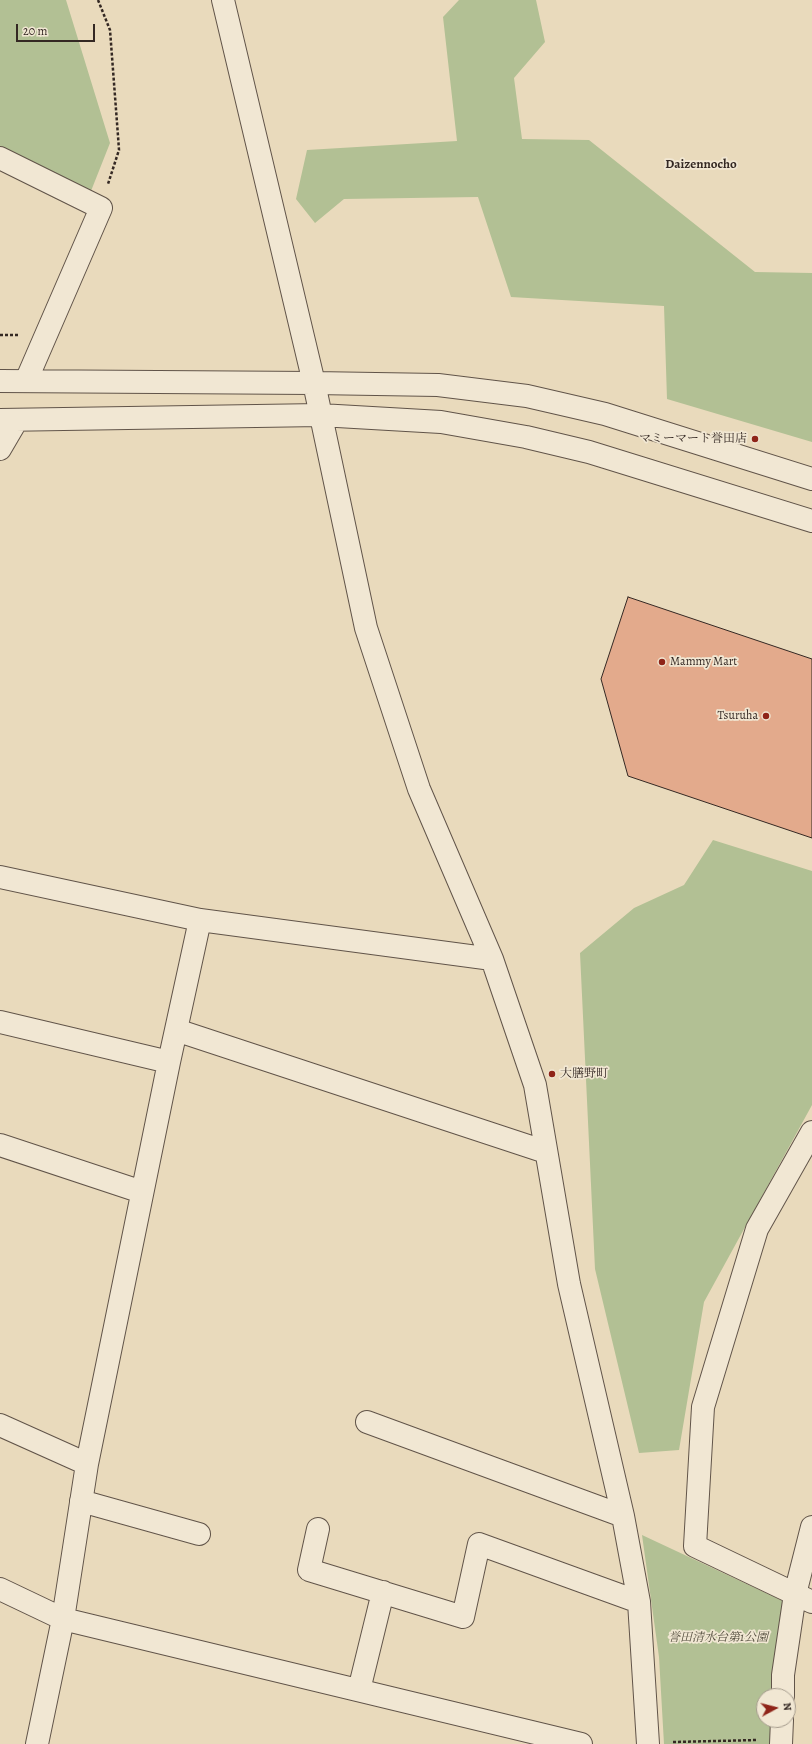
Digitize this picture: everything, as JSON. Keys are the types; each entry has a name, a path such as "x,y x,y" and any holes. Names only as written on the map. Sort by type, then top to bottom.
{"street":[{"path":"223,0 314,382 366,628 419,789 492,959 535,1085 569,1284 623,1516 639,1602 648,1743"},
{"path":"0,158 101,208 26,381"},
{"path":"0,380 314,382 438,385 527,396 605,414 812,479"},
{"path":"0,449 8,420 320,415 441,422 526,437 589,452 812,521"},
{"path":"1,881 200,920 492,959"},
{"path":"37,1744 63,1619 87,1464 169,1062 200,920"},
{"path":"0,1022 169,1062"},
{"path":"176,1030 546,1152"},
{"path":"803,1598 695,1546 703,1407 757,1229 812,1132"},
{"path":"0,1145 142,1192"},
{"path":"367,1422 623,1516"},
{"path":"0,1425 87,1464"},
{"path":"81,1501 199,1534"},
{"path":"782,1688 783,1675 803,1598 812,1527"},
{"path":"318,1529 309,1570 464,1617 479,1544 639,1602"},
{"path":"0,1589 63,1619 581,1744"},
{"path":"359,1690 383,1592"}],"path":[{"path":"98,0 110,30 119,150 101,208"},
{"path":"648,1743 781,1734"}],"green space":[{"path":"0,0 66,0 110,143 91,191 0,146"},
{"path":"459,0 536,0 545,42 514,78 522,139 589,140 755,272 812,273 812,442 667,399 664,306 511,297 478,197 344,199 315,223 296,199 307,150 457,141 443,17"},
{"path":"713,840 812,871 812,1105 704,1302 679,1450 639,1453 595,1269 580,953 634,908 684,885"},
{"name":"誉田清水台第1公園","path":"642,1535 783,1601 774,1688 756,1688 756,1728 772,1728 772,1744 664,1744 659,1657"}],"building":[{"path":"628,597 812,659 812,838 628,776 601,679"}],"place":[{"name":"マミーマート誉田店","path":"755,439"},
{"name":"Mammy Mart","path":"662,662"},
{"name":"Tsuruha","path":"766,716"},
{"name":"大膳野町","path":"552,1074"}],"district":[{"name":"Daizennocho","path":"701,165"}]}
